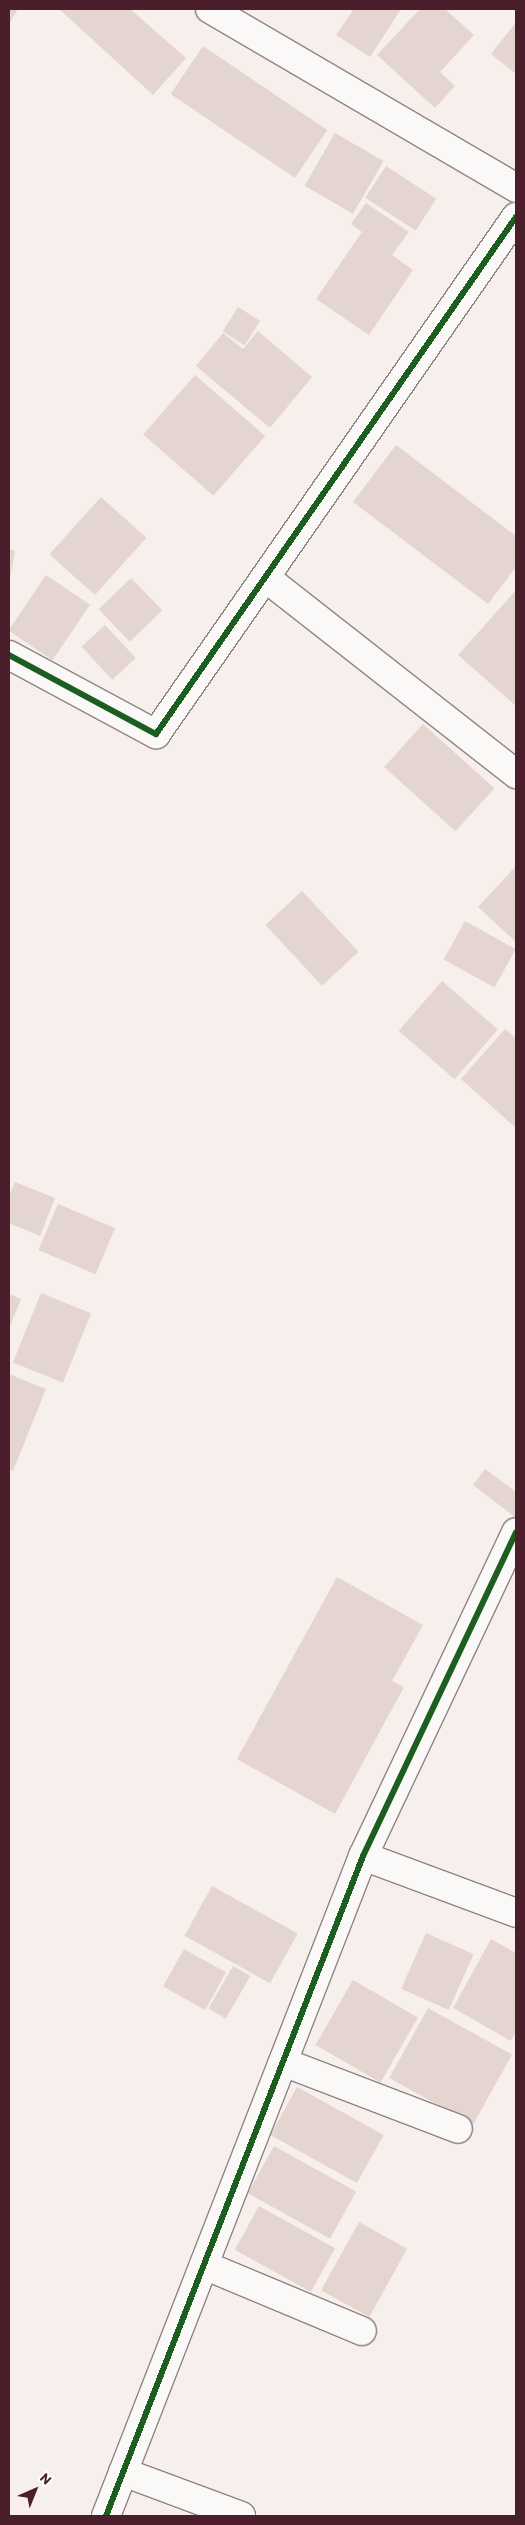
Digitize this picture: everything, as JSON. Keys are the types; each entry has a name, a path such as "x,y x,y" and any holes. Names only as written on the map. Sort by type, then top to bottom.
{"street":[{"path":"210,9 516,188"},
{"path":"9,655 156,734 516,217"},
{"path":"266,578 516,774"},
{"path":"106,2516 363,1856 516,1532"},
{"path":"363,1856 516,1913"},
{"path":"282,2062 458,2129"},
{"path":"204,2265 362,2331"},
{"path":"123,2472 241,2516"}],"building":[{"path":"9,9 18,9 9,24"},
{"path":"59,9 130,9 186,58 153,95"},
{"path":"354,9 401,9 370,57 336,35"},
{"path":"420,9 445,9 474,35 440,72 455,86 435,108 377,55"},
{"path":"516,22 516,74 491,54"},
{"path":"203,46 327,130 295,178 171,94"},
{"path":"335,133 383,161 353,214 304,186"},
{"path":"386,166 436,199 416,231 365,198"},
{"path":"366,203 409,232 392,255 413,270 369,335 316,299 362,232 351,224"},
{"path":"238,307 260,321 245,345 223,332"},
{"path":"258,331 312,377 270,428 196,366 223,333 243,349"},
{"path":"195,375 265,436 213,496 143,435"},
{"path":"396,445 516,536 516,567 488,604 353,502"},
{"path":"101,497 146,538 95,595 49,554"},
{"path":"9,549 15,551 10,579 9,579"},
{"path":"46,575 90,605 52,660 9,631"},
{"path":"131,578 162,610 130,642 99,609"},
{"path":"516,590 516,706 458,655"},
{"path":"105,625 136,658 112,680 82,647"},
{"path":"423,724 494,788 456,831 384,767"},
{"path":"516,868 516,942 478,907"},
{"path":"302,891 359,952 322,986 265,925"},
{"path":"465,921 516,949 494,988 444,959"},
{"path":"442,981 498,1030 455,1079 399,1031"},
{"path":"505,1029 516,1038 516,1128 461,1079"},
{"path":"15,1182 55,1198 40,1236 9,1223 9,1196"},
{"path":"58,1204 115,1228 96,1274 38,1250"},
{"path":"41,1293 91,1313 63,1383 13,1363"},
{"path":"9,1294 21,1299 9,1329"},
{"path":"9,1374 46,1389 13,1471 9,1469"},
{"path":"485,1469 516,1492 515,1517 473,1485"},
{"path":"337,1577 423,1625 392,1681 404,1687 335,1814 237,1759"},
{"path":"212,1886 298,1934 270,1983 184,1936"},
{"path":"426,1933 474,1954 449,2010 401,1989"},
{"path":"491,1939 516,1953 516,2032 511,2041 453,2008"},
{"path":"184,1949 226,1972 205,2010 163,1987"},
{"path":"233,1966 250,1976 226,2018 208,2008"},
{"path":"353,1980 418,2018 380,2082 316,2045"},
{"path":"428,2008 512,2055 473,2125 389,2078"},
{"path":"297,2087 384,2135 357,2183 270,2135"},
{"path":"274,2146 356,2192 330,2239 248,2193"},
{"path":"259,2206 335,2248 311,2292 235,2250"},
{"path":"359,2222 407,2249 369,2317 321,2290"}],"cycle path":[{"path":"9,655 156,734 516,217"},
{"path":"106,2516 363,1856 516,1532"}]}
